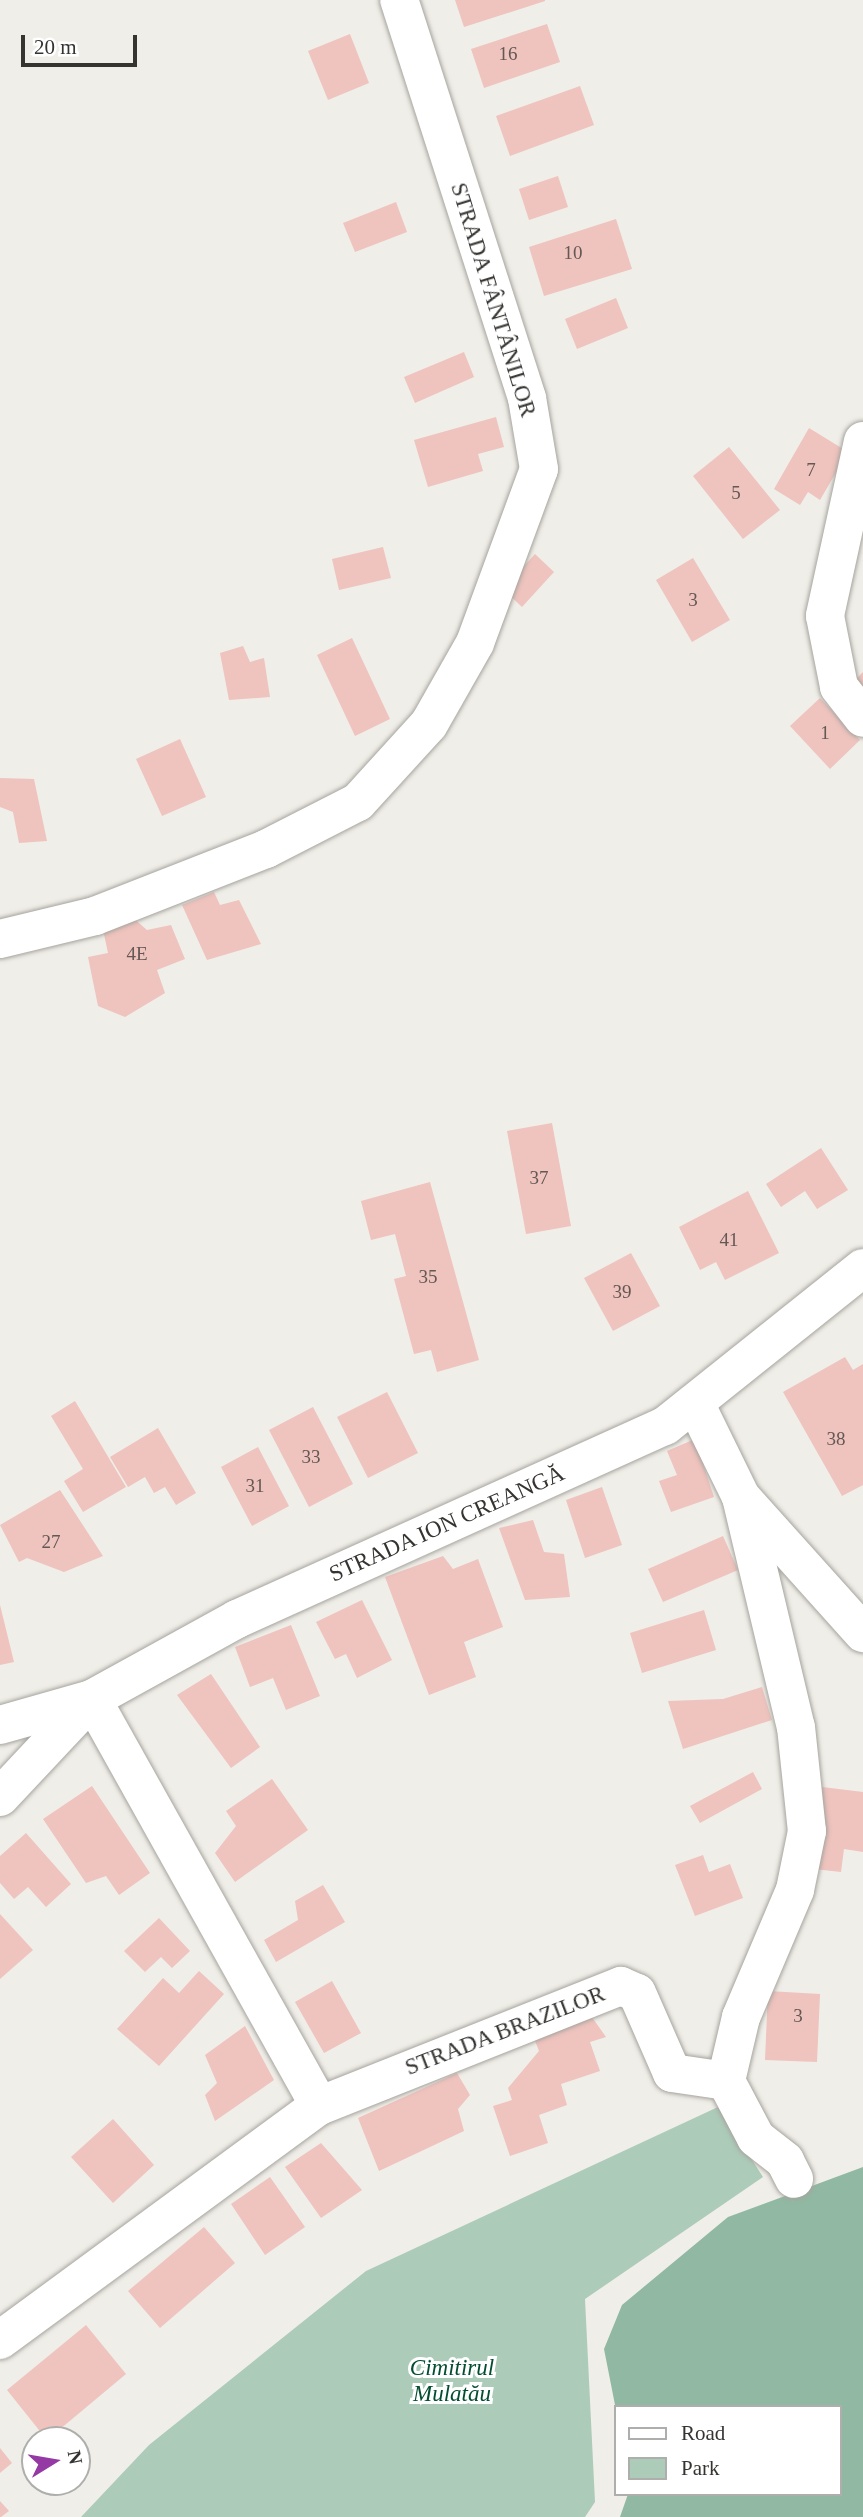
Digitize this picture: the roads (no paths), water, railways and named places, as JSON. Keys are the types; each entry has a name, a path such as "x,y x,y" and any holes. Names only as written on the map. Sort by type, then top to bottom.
{"street":[{"name":"STRADA FÂNTÂNILOR","path":"0,939 95,916 266,849 358,802 429,724 475,643 539,469 527,398 399,0"},
{"path":"863,441 825,615 839,687 863,718"},
{"name":"STRADA ION CREANGĂ","path":"0,1725 92,1699 237,1619 665,1426 863,1268"},
{"path":"695,1403 741,1497 796,1727 807,1831 795,1890 741,2017 726,2081 757,2138 785,2161 794,2179"},
{"path":"741,1497 863,1633"},
{"path":"0,1797 92,1699 319,2106"},
{"name":"STRADA BRAZILOR","path":"0,2340 319,2106 621,1986 637,1993 672,2073 726,2081"}],"park label":[{"name":"Cimitirul Mulatău","path":"452,2381"}]}
